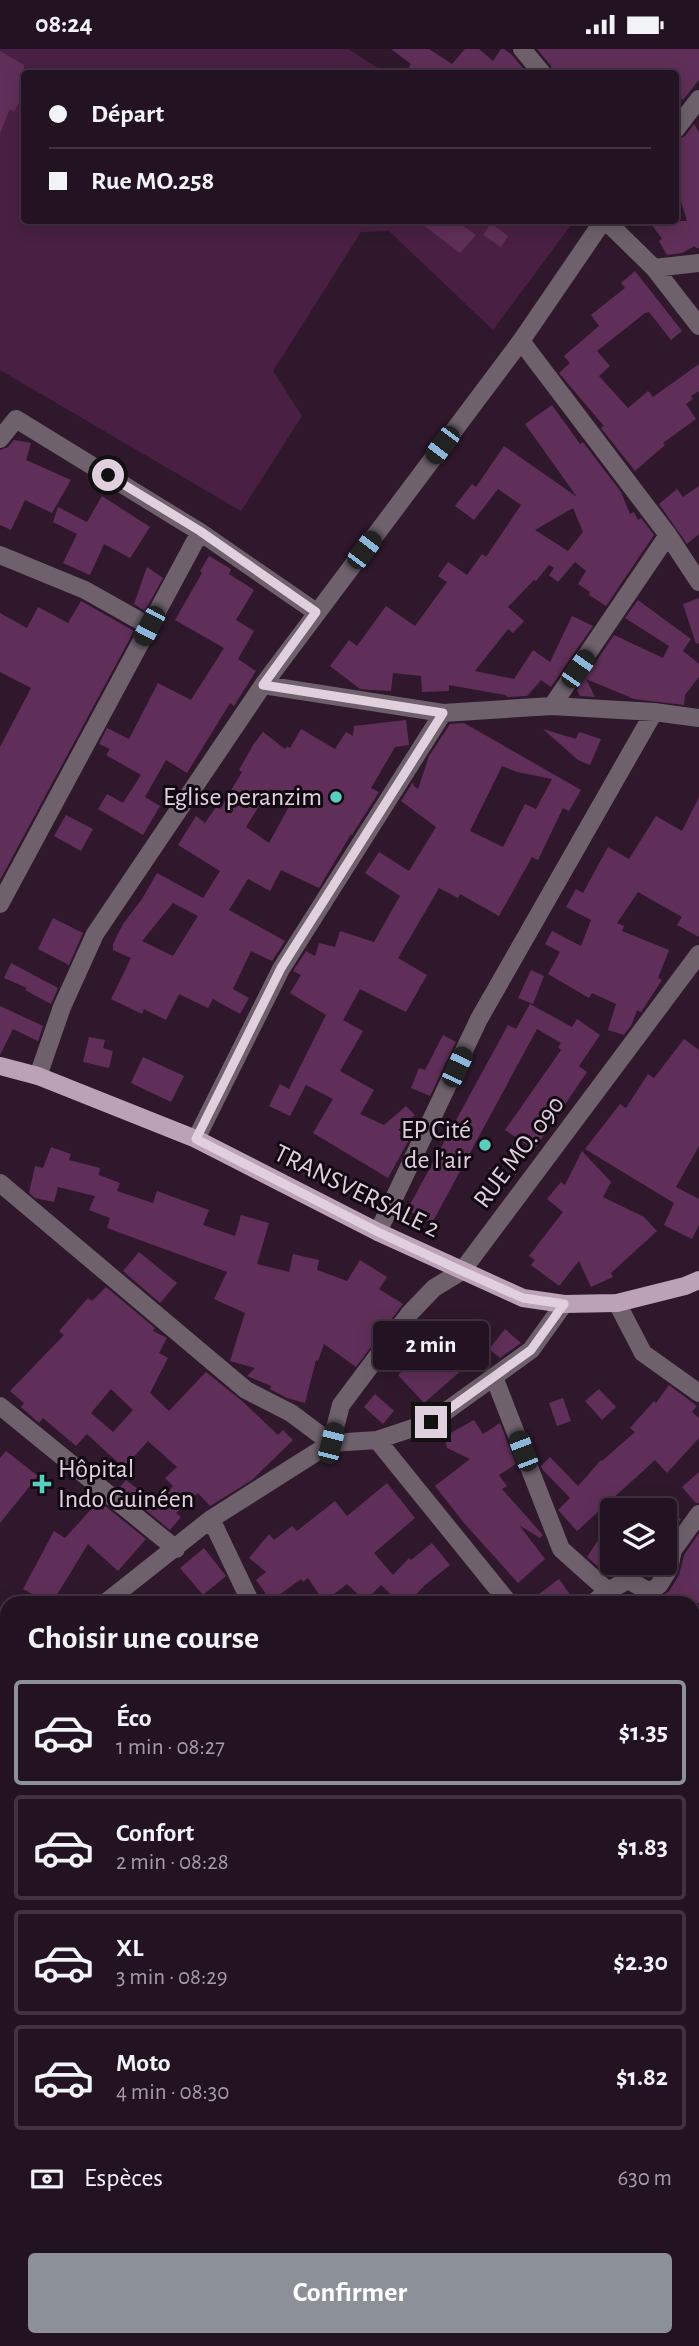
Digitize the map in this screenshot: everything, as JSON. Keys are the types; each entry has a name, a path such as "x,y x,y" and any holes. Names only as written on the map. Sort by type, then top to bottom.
{"main road":[{"name":"TRANSVERSALE 2","path":"2,1069 38,1076 196,1139 378,1232 523,1298 564,1304 617,1303 699,1280"}],"street":[{"path":"522,49 540,70"},
{"path":"679,125 699,99"},
{"path":"38,1076 62,1007 95,934 263,685 521,341 603,224"},
{"path":"608,224 654,268 699,326"},
{"path":"654,268 699,263"},
{"path":"521,341 668,535 699,582"},
{"path":"0,439 16,419 200,531 316,612"},
{"path":"0,904 200,531"},
{"path":"552,706 668,535"},
{"path":"0,555 85,590 149,626"},
{"path":"263,685 443,713 552,706 654,712 699,718"},
{"path":"378,1232 479,1019 654,712"},
{"path":"196,1139 281,968 443,713"},
{"name":"RUE MO. 090","path":"331,1443 341,1405 410,1313 434,1288 462,1271 699,954"},
{"path":"0,1184 246,1390 291,1413 331,1443"},
{"path":"617,1303 643,1353 699,1392"},
{"path":"114,1596 211,1519 331,1443 377,1440 431,1422 531,1350 564,1304"},
{"path":"494,1377 561,1549 608,1591"},
{"path":"0,1406 176,1549"},
{"path":"377,1440 502,1596"},
{"path":"602,1596 628,1580 650,1592 669,1569 673,1550 699,1514"},
{"path":"211,1519 248,1596"}],"shaded area":[{"path":"0,49 348,49 381,70 21,70 21,224 572,224 493,330 389,231 361,232 273,371 302,416 241,511 0,370"}],"building":[{"path":"391,49 429,49 452,64 465,49 479,49 493,61 501,49 504,49 522,67 520,70 407,70 411,64"},
{"path":"537,49 699,49 699,80 683,100 679,97 679,70 552,70"},
{"path":"0,51 24,65 24,70 21,70 21,99 14,112 10,109 0,133"},
{"path":"694,124 699,132 699,248 695,246 682,253 667,255 659,241 662,239 651,224 679,224 679,221 687,221 679,195 679,139 685,136"},
{"path":"422,224 461,224 476,235 460,253"},
{"path":"492,224 508,236 501,247 483,235"},
{"path":"635,271 682,331 671,340 649,312 645,313 597,351 610,366 599,376 628,408 648,391 653,397 699,364 699,391 691,396 693,399 686,404 696,419 663,443 665,445 635,471 601,428 604,426 559,373 570,363 564,356 599,326 591,315 625,288 621,283"},
{"path":"552,405 580,444 583,442 621,492 630,514 634,512 638,520 641,518 654,535 606,606 578,584 586,571 575,562 558,582 549,575 554,568 549,565 508,607 524,621 513,633 508,629 475,671 514,679 533,650 550,662 572,616 593,626 551,687 541,680 527,696 508,697 449,685 449,691 422,692 421,676 393,673 391,691 360,689 330,666 349,640 357,646 386,606 415,626 447,582 438,576 448,562 467,575 482,554 486,557 521,505 498,489 474,520 455,506 472,484 476,487 504,446 577,497 525,424","holes":["573,508 583,532 568,551 535,530"]},
{"path":"14,440 31,443 26,460 71,480 52,513 25,500 11,530 0,525 0,450 8,447"},
{"path":"699,486 699,534 687,544 659,504 677,489 683,497"},
{"path":"102,496 150,527 130,558 104,544 90,575 63,563 77,534 53,522 58,507 87,522"},
{"path":"209,556 231,569 229,574 254,590 236,620 254,631 238,659 256,671 234,706 230,703 187,773 166,760 145,797 160,806 143,835 98,809 107,794 123,803 141,775 106,755 110,749 99,744 107,728 129,739 158,683 191,700 224,648 175,620"},
{"path":"147,567 163,578 145,611 134,604"},
{"path":"699,598 699,643 696,644 683,604"},
{"path":"638,600 691,639 683,651 699,664 699,677 685,695 684,705 634,699 586,679 595,697 580,696 577,690 614,635 663,658 669,646 625,618"},
{"path":"81,601 134,631 0,880 0,747 31,688 0,672 0,613 27,628 38,607 68,623"},
{"path":"406,720 409,745 395,747 371,788 379,792 319,888 281,870 270,891 248,879 229,910 285,941 272,961 251,951 233,989 249,998 240,1014 213,999 208,1008 179,994 166,1020 144,1009 142,1014 111,999 131,958 113,950 113,944 157,873 203,898 220,871 178,845 196,816 205,823 216,807 220,809 242,772 239,770 263,732 285,749 287,746 290,748 301,729 335,749 346,732 353,736 354,726","holes":["270,789 292,801 269,843 246,827","173,903 198,916 173,956 142,941"]},
{"path":"464,723 581,790 569,811 563,808 538,860 532,857 499,916 460,894 458,898 439,888 398,958 427,975 406,1012 360,989 343,1020 363,1031 340,1071 374,1090 360,1114 384,1125 406,1106 415,1115 398,1130 411,1136 388,1178 313,1133 333,1099 306,1085 290,1116 269,1106 280,1084 289,1089 326,1015 290,993 301,975 293,971 306,951 315,956 319,943 335,947 340,931 374,942 400,896 365,873 379,852 409,871 436,827 401,801 413,782 418,789 429,756 450,724","holes":["502,766 552,779 536,809 525,804 503,847 470,831"]},
{"path":"543,729 576,739 579,732 601,739 590,765 578,760"},
{"path":"699,797 699,937 677,925 682,917 638,892 617,923 624,926 622,931 669,950 658,978 662,980 641,1012 637,1010 624,1035 608,1030 616,1004 592,993 589,998 548,974 560,952 545,944 552,931 581,946 591,920 566,907 576,889 583,893 608,847 629,859 656,816 682,831"},
{"path":"66,815 93,829 81,851 54,836"},
{"path":"53,918 83,933 69,965 38,949"},
{"path":"11,963 58,988 51,1004 25,990 27,988 4,978"},
{"path":"531,970 544,976 533,1004 518,998"},
{"path":"530,1004 572,1027 577,1019 600,1035 579,1066 587,1072 534,1150 505,1130 561,1050 558,1047 561,1043 537,1029 432,1223 407,1210 508,1025 516,1029"},
{"path":"0,1006 43,1026 38,1041 13,1029 0,1055"},
{"path":"443,1035 456,1042 430,1096 411,1088 419,1068 425,1070"},
{"path":"89,1037 105,1040 103,1048 113,1051 109,1068 83,1062"},
{"path":"684,1039 699,1050 699,1146 676,1187 699,1199 699,1225 692,1239 664,1225 674,1203 585,1149 620,1104 626,1108 648,1074 654,1078"},
{"path":"143,1057 184,1076 171,1102 131,1083"},
{"path":"51,1147 71,1154 69,1160 100,1168 99,1175 120,1183 117,1191 153,1203 157,1191 209,1210 203,1225 235,1236 241,1215 269,1223 257,1264 289,1272 293,1254 319,1260 317,1270 347,1281 360,1260 387,1277 379,1289 403,1304 356,1367 324,1344 318,1361 316,1360 305,1403 287,1398 270,1389 271,1386 247,1376 255,1368 230,1361 245,1313 214,1299 227,1272 107,1228 110,1218 89,1210 95,1196 58,1187 54,1202 35,1198 29,1193 35,1166 43,1168"},
{"path":"582,1151 611,1182 603,1197 644,1217 657,1231 611,1273 613,1277 591,1287 579,1261 559,1286 531,1265 535,1260 529,1256 563,1212 547,1199 561,1182 565,1185"},
{"path":"139,1252 177,1283 160,1303 123,1271"},
{"path":"106,1287 155,1328 153,1331 167,1338 159,1353 168,1358 150,1393 169,1411 206,1372 278,1435 283,1430 293,1440 252,1480 210,1506 198,1493 176,1513 181,1517 170,1530 119,1488 126,1480 159,1505 173,1486 165,1478 177,1467 148,1441 124,1468 87,1434 76,1446 43,1418 39,1423 21,1407 24,1403 10,1391 64,1335 59,1331 88,1298 92,1301","holes":["111,1389 133,1410 113,1432 91,1413"]},
{"path":"505,1329 521,1343 500,1358 489,1349"},
{"path":"469,1331 486,1349 424,1403 398,1375 436,1341 446,1353"},
{"path":"669,1385 697,1406 692,1412 699,1418 699,1438 667,1473 655,1460 613,1498 600,1498 600,1510 577,1531 558,1510 570,1498 541,1466 550,1457 578,1486 601,1460 635,1432 630,1428 654,1401 656,1403"},
{"path":"599,1389 616,1407 602,1420 585,1401"},
{"path":"375,1394 394,1411 383,1424 364,1407"},
{"path":"563,1398 571,1421 557,1426 549,1403"},
{"path":"474,1420 483,1434 500,1423 516,1464 499,1475 507,1486 502,1489 543,1535 540,1538 519,1525 545,1559 518,1583 435,1486 470,1459 447,1448 445,1439 447,1435"},
{"path":"6,1451 38,1476 0,1523 0,1458"},
{"path":"699,1472 699,1503 696,1503 682,1487"},
{"path":"387,1483 415,1518 374,1553 393,1575 409,1558 411,1560 432,1543 450,1565 415,1596 393,1596 381,1585 370,1596 360,1596 347,1584 332,1596 320,1596 308,1578 303,1582 301,1579 278,1596 267,1596 256,1580 266,1572 249,1558 269,1534 274,1540 292,1526 297,1531 335,1501 347,1516"},
{"path":"96,1504 103,1510 105,1506 146,1539 118,1571 88,1544 56,1596 36,1596 23,1589 54,1531 65,1538"},
{"path":"699,1533 699,1596 662,1596 669,1591 679,1575 684,1555"},
{"path":"600,1537 600,1568 587,1557"},
{"path":"204,1548 226,1576 203,1595 180,1568"},
{"path":"559,1579 571,1596 536,1596"}],"place":[{"name":"Eglise peranzim","path":"336,797"},
{"name":"EP Cité de l'air","path":"485,1145"},
{"name":"Hôpital Indo Guinéen","path":"42,1484"}],"route":[{"path":"108,475 200,531 316,612 263,685 443,713 281,968 196,1139 378,1232 462,1271 523,1298 564,1304 531,1350 431,1422"}]}
